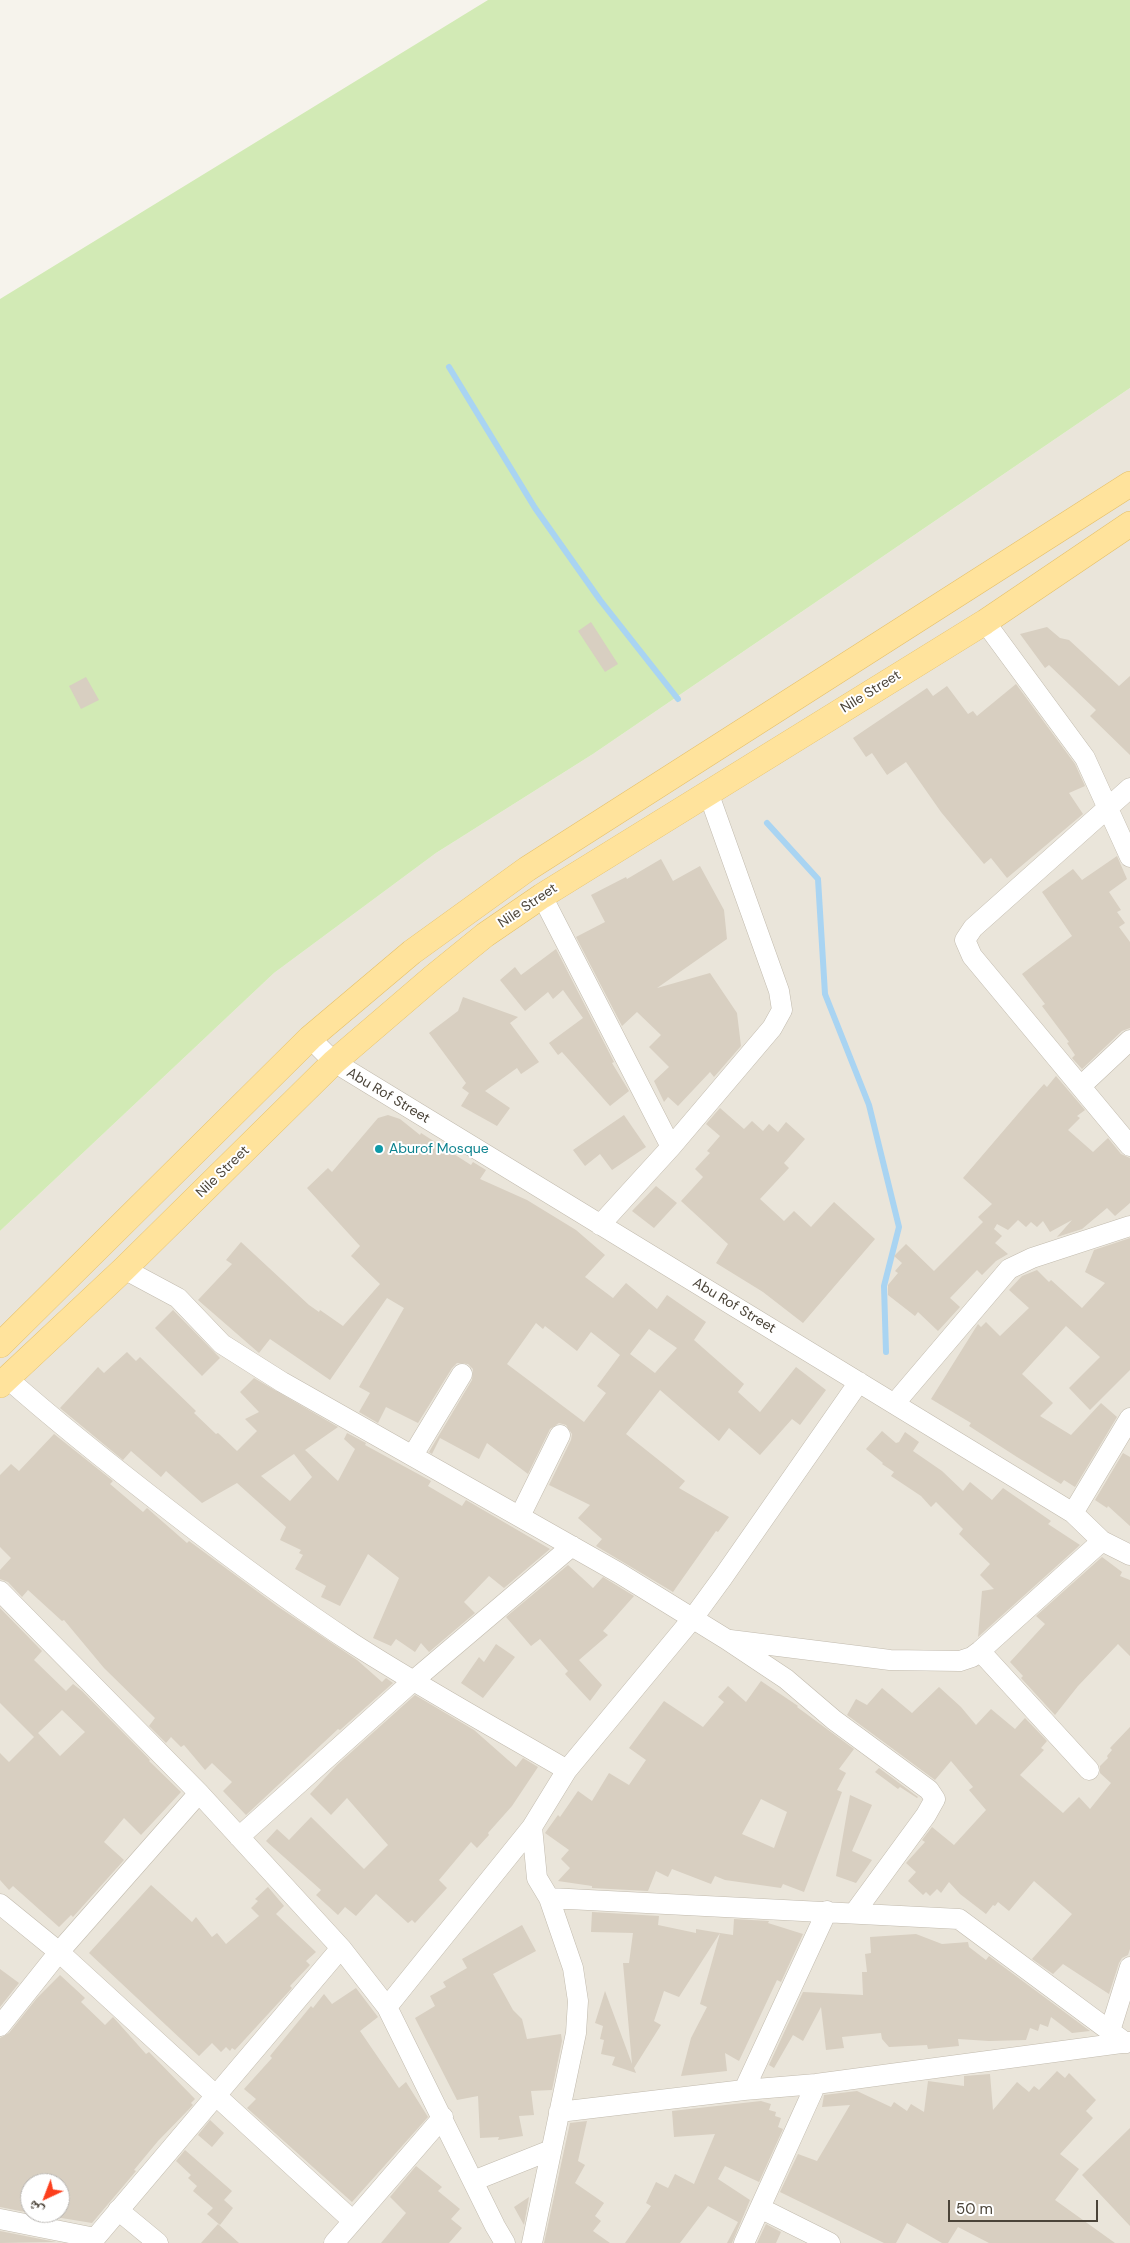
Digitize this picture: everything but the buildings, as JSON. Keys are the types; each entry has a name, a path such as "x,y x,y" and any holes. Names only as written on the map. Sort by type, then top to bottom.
{"main road":[{"path":"0,1344 310,1038 412,952 527,869 1130,484"},
{"name":"Nile Street","path":"4,1382 124,1269 334,1062 485,935 542,896 708,792 985,622 1129,526"}],"street":[{"path":"985,622 1085,758 1130,857"},
{"path":"1130,788 1109,809 973,928 965,940 972,956 1130,1146"},
{"path":"600,1225 671,1147 772,1028 782,1010 779,991 708,792"},
{"path":"542,896 671,1147"},
{"name":"Abu Rof Street","path":"310,1038 334,1062 1073,1513 1102,1541 1130,1555"},
{"path":"1081,1086 1130,1040"},
{"path":"895,1404 1009,1269 1032,1258 1130,1226"},
{"path":"124,1269 178,1298 222,1344 259,1368 572,1546 726,1639 786,1679 834,1720 929,1790 934,1800 926,1815 855,1912"},
{"path":"413,1455 462,1374"},
{"path":"4,1382 247,1571 307,1614 413,1681 567,1770"},
{"path":"387,2007 532,1827 567,1770 692,1618 860,1382"},
{"path":"1073,1513 1130,1418"},
{"path":"520,1516 560,1435"},
{"path":"726,1639 890,1660 960,1661 972,1657 980,1651 1102,1541"},
{"path":"239,1838 413,1681 572,1546"},
{"path":"0,1591 199,1793 341,1948 387,2007 505,2243"},
{"path":"980,1651 1089,1770"},
{"path":"0,2026 59,1952 199,1793"},
{"path":"532,1827 537,1878 549,1898 573,1968 578,2001 576,2033 532,2243"},
{"path":"549,1898 855,1912 959,1919 1110,2031 1128,2042"},
{"path":"0,1904 59,1952 353,2220"},
{"path":"744,2090 827,1911"},
{"path":"0,2219 93,2240 341,1948"},
{"path":"1110,2031 1130,1967"},
{"path":"559,2112 744,2090 816,2084 1128,2042"},
{"path":"744,2243 816,2084"},
{"path":"334,2243 442,2117"},
{"path":"473,2181 551,2150"},
{"path":"760,2208 830,2243"},
{"path":"118,2210 158,2243"}],"shaded area":[{"path":"1130,388 1130,2243 0,2243 0,1231 274,973 436,853 593,754"}],"green space":[{"path":"488,0 1130,0 1130,388 593,754 436,853 274,973 0,1231 0,299"}],"waterway":[{"path":"449,367 535,508 600,600 678,699"},
{"path":"767,823 818,879 825,994 869,1105 899,1227 884,1286 886,1352"}],"place":[{"name":"Aburof Mosque","path":"379,1149"}]}
